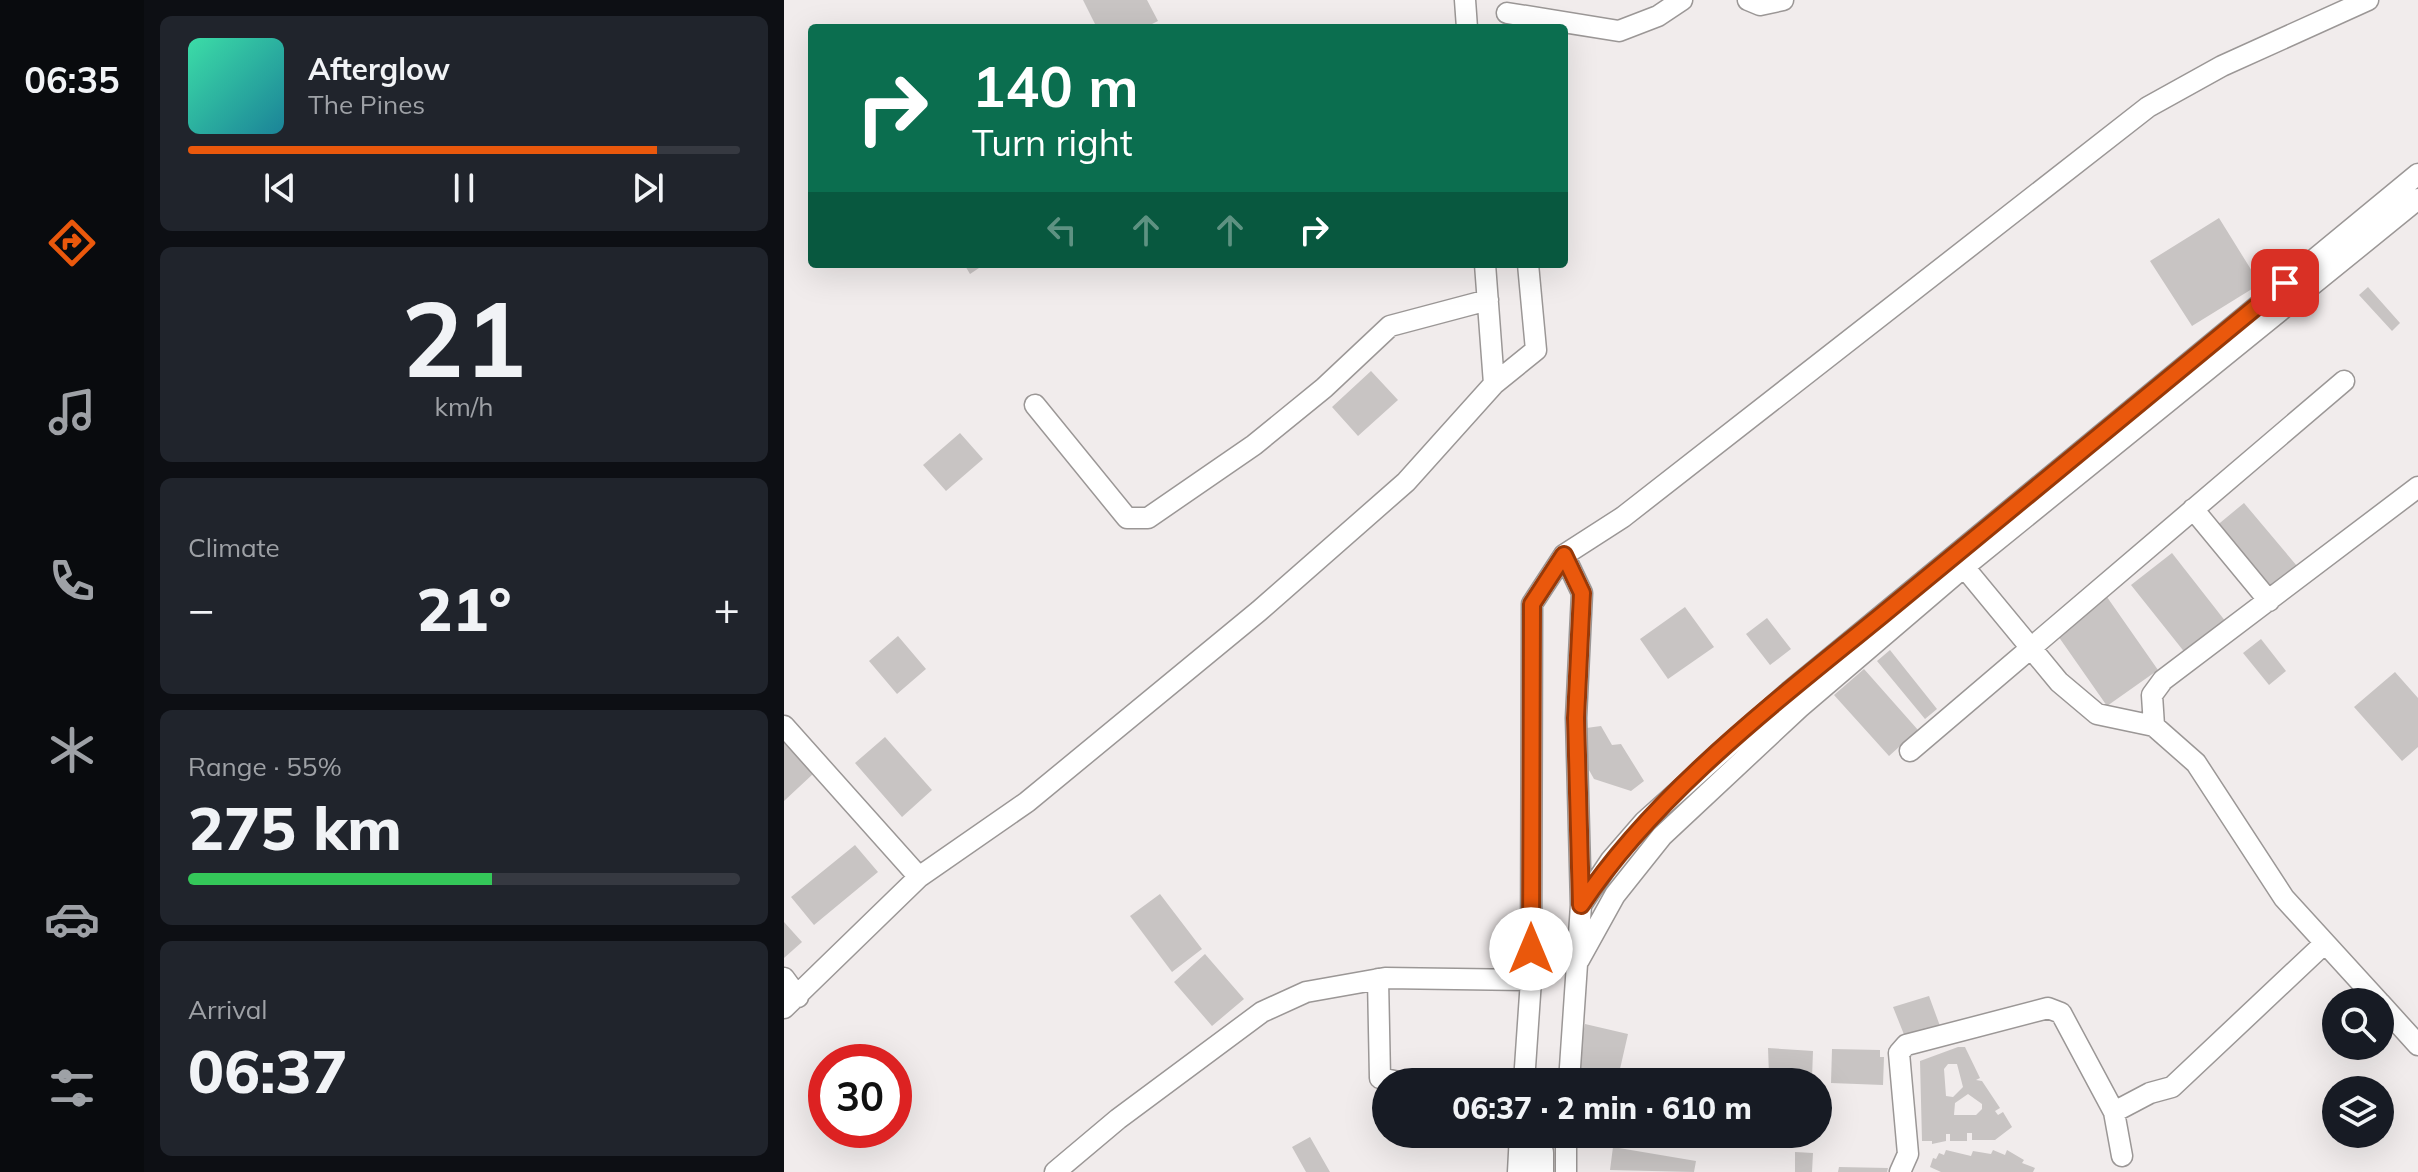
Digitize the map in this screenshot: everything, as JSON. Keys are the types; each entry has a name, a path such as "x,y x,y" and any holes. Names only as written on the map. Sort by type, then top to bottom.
{"street":[{"path":"1465,0 1467,24"},
{"path":"1507,14 1619,31 1658,16 1682,0"},
{"path":"1748,0 1760,5 1783,0"},
{"path":"1525,1068 1531,980 1532,604 1564,555 1623,517 2148,107 2222,66 2368,0"},
{"path":"1581,905 1611,860 1644,822 1777,702 2336,253 2418,174"},
{"path":"2336,253 2418,199"},
{"path":"1485,268 1494,384"},
{"path":"784,978 791,1002 919,877 1027,802 1259,611 1406,482 1494,384 1536,350 1528,268"},
{"path":"1035,405 1127,518 1148,518 1254,445 1324,388 1390,326 1488,300"},
{"path":"1910,751 2344,381"},
{"path":"1579,960 1615,895 1662,836 1799,708 2156,400"},
{"path":"2154,726 2152,695 2163,680 2418,487"},
{"path":"2193,509 2269,601"},
{"path":"1564,555 1582,593 1576,718 1581,905 1570,1068"},
{"path":"1964,567 2059,682 2097,714 2154,726 2196,763 2284,898 2366,988"},
{"path":"784,726 919,877"},
{"path":"2114,1112 2150,1093 2172,1087 2325,943"},
{"path":"1055,1172 1155,1091 1278,1003 1329,985 1378,979 1531,980"},
{"path":"1378,979 1380,1068"},
{"path":"1900,1172 1908,1154 1899,1053 1906,1045 2048,1008 2061,1013 2114,1112 2122,1156"},
{"path":"2394,1018 2418,1045"},
{"path":"1566,1148 1566,1172"}],"building":[{"path":"1083,0 1147,0 1158,21 1152,24 1095,24"},
{"path":"2219,218 2260,284 2192,326 2150,261"},
{"path":"2368,287 2400,323 2392,331 2359,295"},
{"path":"1371,371 1398,400 1358,436 1332,407"},
{"path":"960,433 983,459 946,491 923,465"},
{"path":"2244,503 2297,566 2268,590 2215,527"},
{"path":"2172,553 2226,622 2186,654 2131,585"},
{"path":"2107,597 2158,670 2107,706 2056,633"},
{"path":"1685,607 1714,647 1668,679 1640,639"},
{"path":"1767,618 1791,649 1770,665 1746,634"},
{"path":"898,636 926,669 897,694 869,661"},
{"path":"2261,639 2286,671 2269,685 2243,653"},
{"path":"1890,650 1937,709 1925,719 1877,661"},
{"path":"1864,669 1918,730 1889,756 1834,695"},
{"path":"2395,672 2418,698 2418,747 2402,761 2354,707"},
{"path":"1601,726 1612,745 1621,744 1644,781 1631,791 1594,779 1585,763 1579,729"},
{"path":"885,737 932,790 902,817 855,763"},
{"path":"784,743 813,774 784,801"},
{"path":"855,845 878,872 814,925 791,897"},
{"path":"1160,894 1202,949 1172,972 1130,916"},
{"path":"784,922 802,942 784,958"},
{"path":"1205,954 1244,999 1212,1026 1174,982"},
{"path":"1929,996 1940,1026 1905,1037 1893,1007"},
{"path":"1585,1024 1628,1034 1620,1068 1575,1068"},
{"path":"1965,1047 1980,1078 1976,1080 1982,1081 2000,1108 1995,1111 1998,1115 2003,1112 2012,1127 1995,1140 1972,1140 1972,1133 1967,1133 1967,1141 1950,1141 1950,1134 1946,1134 1946,1141 1932,1144 1932,1141 1922,1141 1920,1061","holes":["1948,1064 1957,1064 1963,1087 1953,1097 1946,1096 1944,1069","1968,1094 1982,1104 1982,1109 1976,1115 1954,1115 1955,1103"]},
{"path":"1768,1048 1813,1051 1812,1068 1769,1068"},
{"path":"1832,1049 1880,1050 1880,1057 1884,1057 1883,1085 1832,1083"},
{"path":"1310,1137 1330,1172 1306,1172 1292,1147"},
{"path":"1613,1148 1696,1161 1694,1172 1610,1170"},
{"path":"1946,1150 1971,1156 1973,1151 1991,1154 1993,1150 2005,1155 2007,1150 2024,1160 2022,1163 2035,1168 2033,1172 1941,1172 1930,1167 1933,1158 1936,1159 1939,1153 1944,1155"},
{"path":"1795,1152 1813,1153 1812,1172 1795,1172"},
{"path":"1839,1167 1888,1168 1887,1172 1838,1172"}],"route":[{"path":"1531,949 1532,604 1564,555 1582,593 1576,718 1581,905 1611,860 1644,822 1789,692 2285,283"}]}
